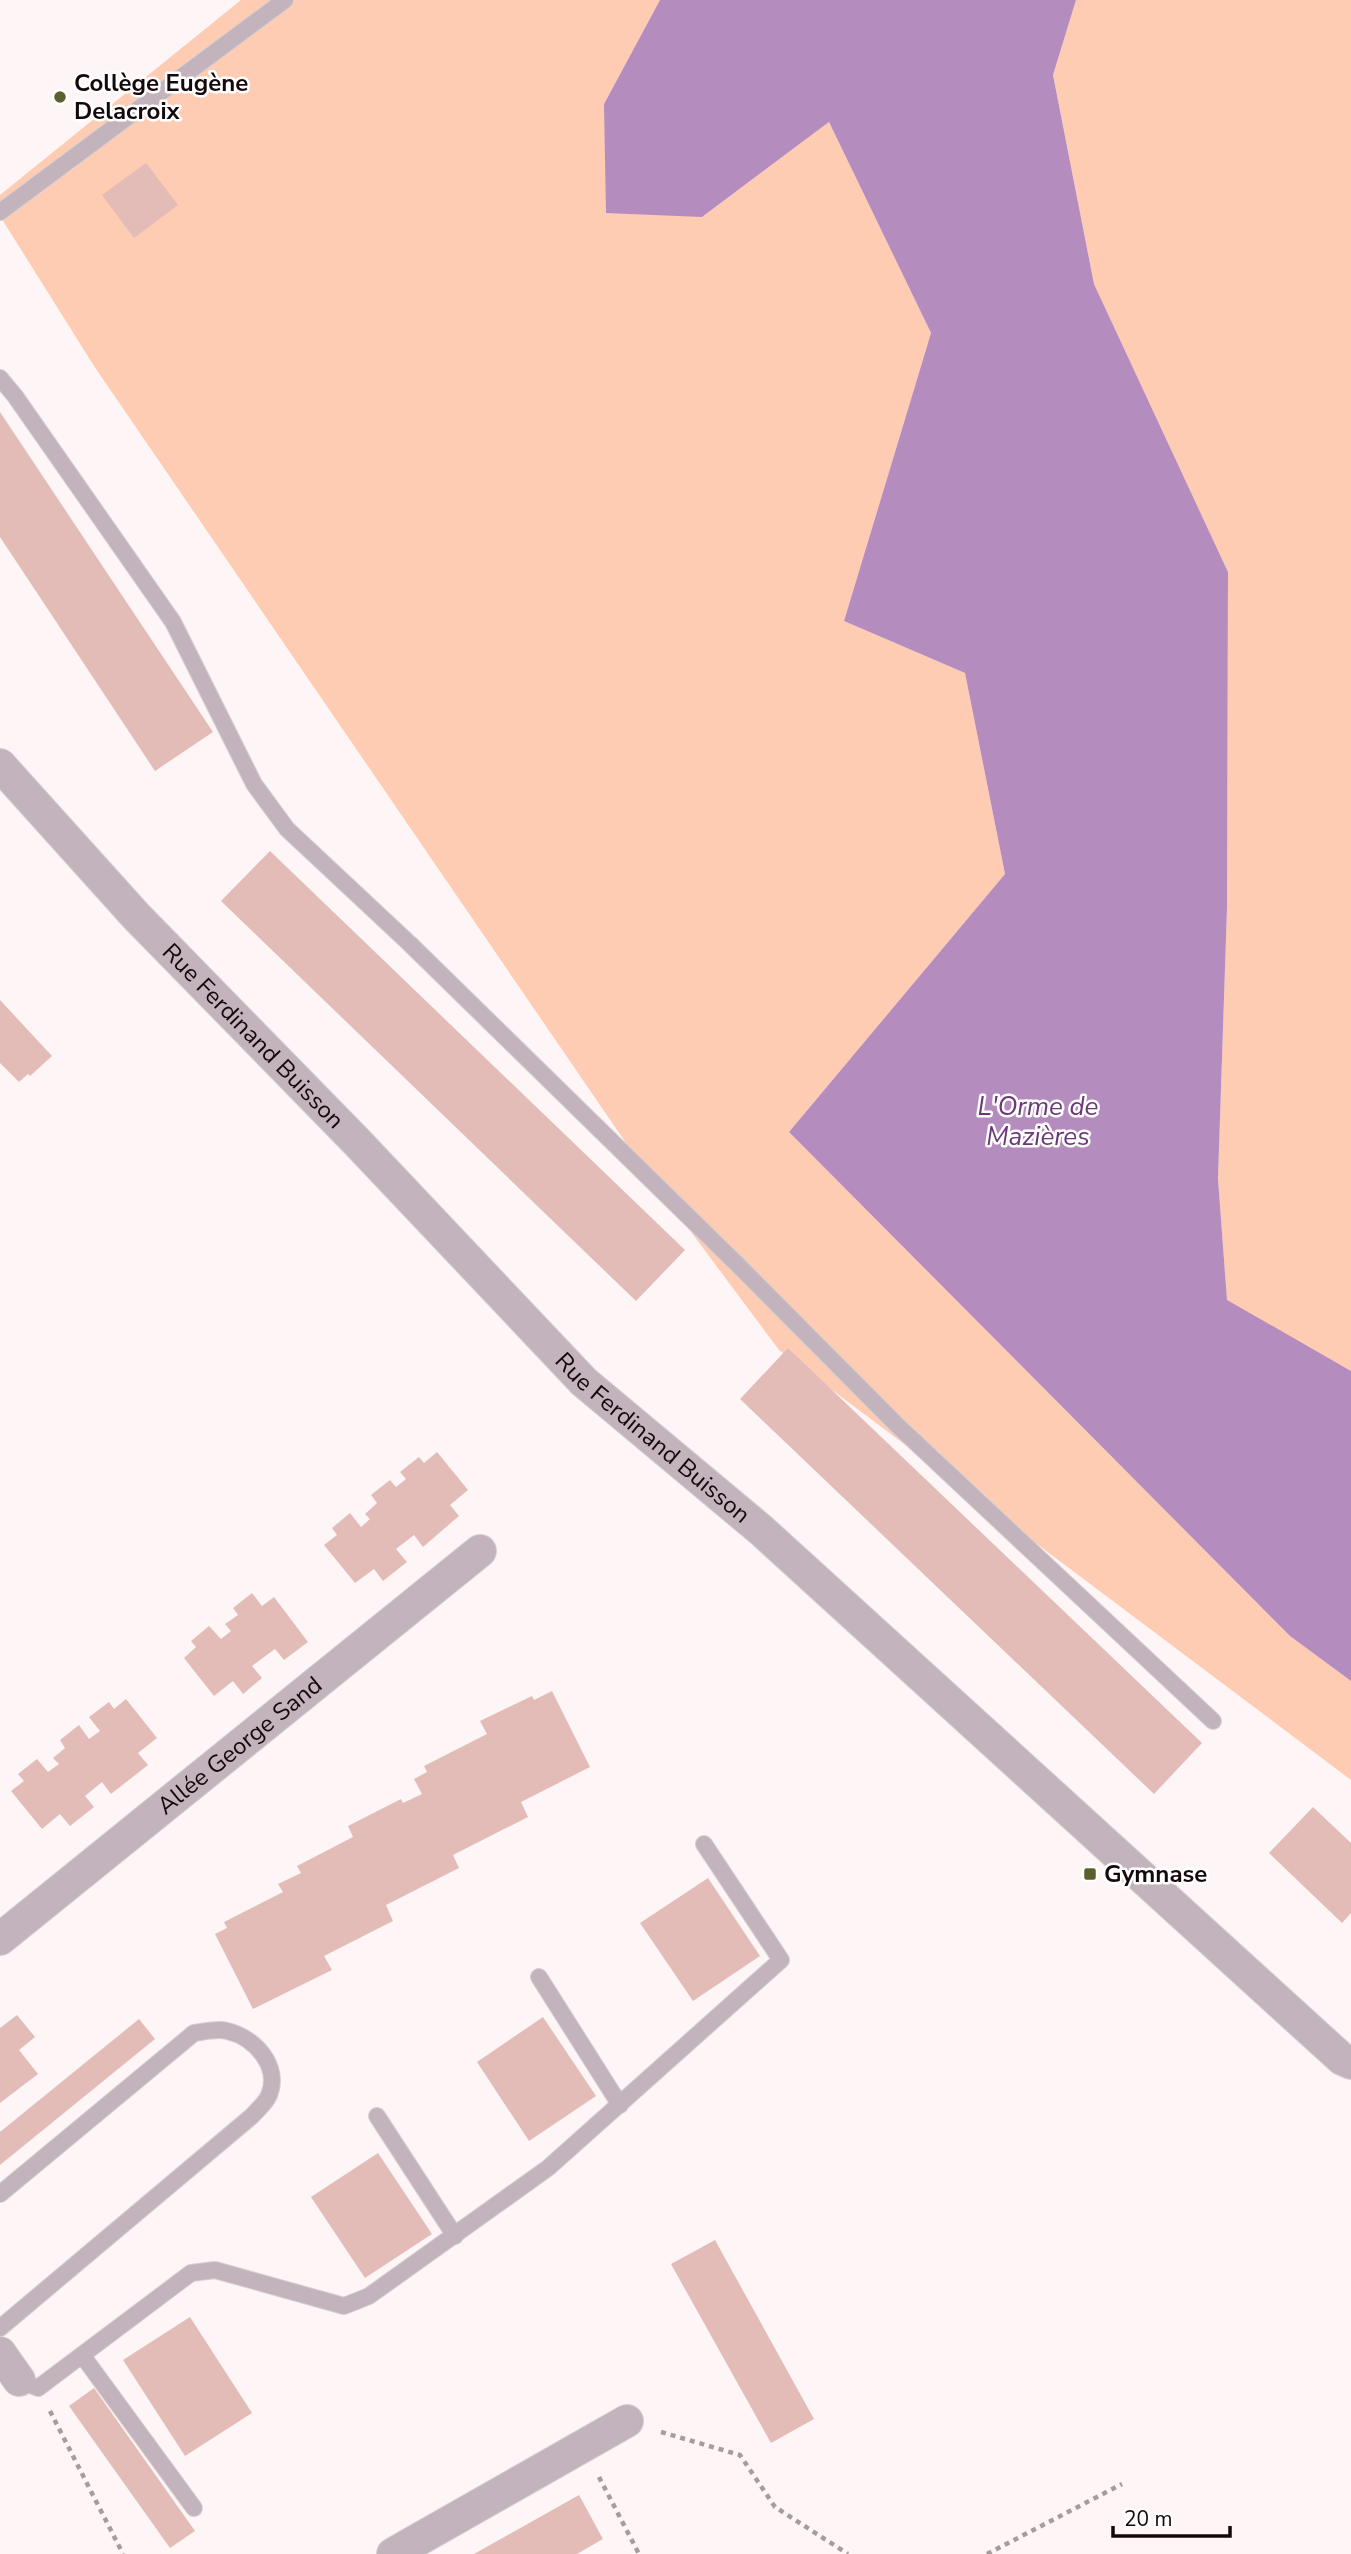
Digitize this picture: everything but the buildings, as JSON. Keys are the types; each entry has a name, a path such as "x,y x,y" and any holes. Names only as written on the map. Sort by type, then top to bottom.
{"street":[{"name":"Rue Ferdinand Buisson","path":"0,765 136,916 356,1141 584,1382 761,1530 1342,2059 1351,2063"},
{"name":"Allée George Sand","path":"0,1939 480,1551"},
{"path":"0,2353 29,2384"},
{"path":"393,2554 627,2421"}],"lane":[{"path":"0,212 285,0"},
{"path":"0,378 173,622 254,784 287,830 410,944 728,1255 897,1425 1213,1721"},
{"path":"29,2384 82,2355 191,2273 215,2270 344,2306 369,2296 548,2168 781,1959 704,1844"},
{"path":"539,1977 620,2105"},
{"path":"0,2194 194,2032 225,2030 248,2039 264,2055 272,2075 269,2096 252,2116 0,2328"},
{"path":"377,2116 455,2236"},
{"path":"82,2355 194,2508"}],"path":[{"path":"29,2384 123,2554"},
{"path":"627,2421 740,2455 775,2507 849,2554"},
{"path":"583,2446 639,2554"},
{"path":"987,2554 1122,2484"}],"shaded area":[{"path":"241,0 660,0 604,104 702,217 829,122 931,333 844,621 965,673 1005,874 789,1132 1290,1636 1351,1681 1351,1780 779,1350 639,1162 94,366 0,216 0,195"},
{"path":"1076,0 1351,0 1351,1371 1227,1301 1218,1179 1227,908 1228,572 1094,284 1053,75"}],"water":[{"name":"L'Orme de Mazières","path":"660,0 1076,0 1053,75 1094,284 1228,572 1227,908 1218,1179 1227,1300 1351,1371 1351,1681 1290,1636 789,1132 1005,874 965,673 844,621 931,333 829,122 702,217 606,213 604,104"}],"place":[{"name":"Collège Eugène Delacroix","path":"60,97"},
{"name":"Gymnase","path":"1090,1874"}]}
